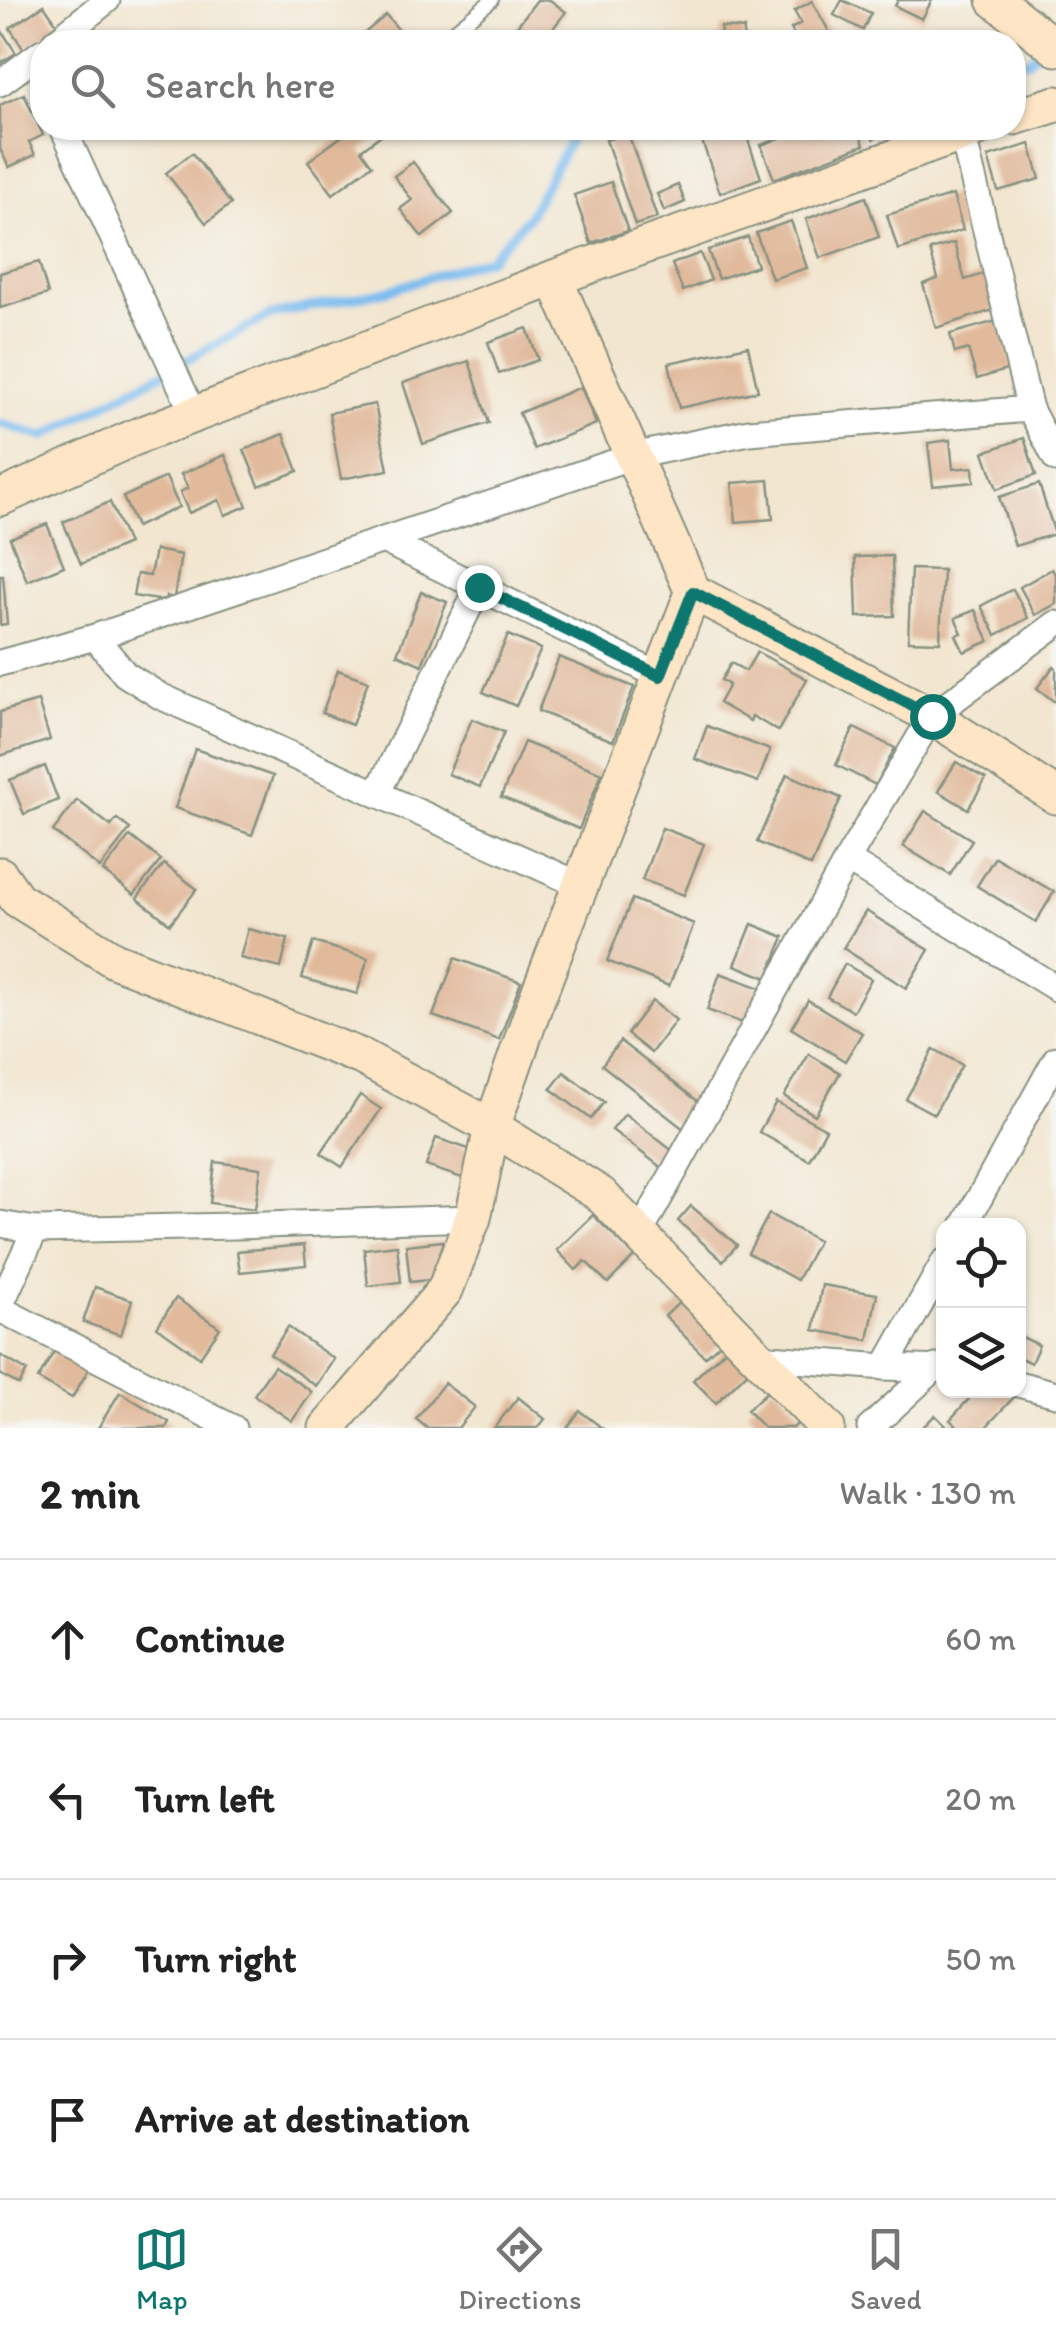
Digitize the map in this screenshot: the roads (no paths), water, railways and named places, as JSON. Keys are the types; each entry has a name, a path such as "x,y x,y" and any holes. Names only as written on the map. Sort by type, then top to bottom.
{"street":[{"path":"70,30 106,0"},
{"path":"995,0 1045,40"},
{"path":"0,83 30,70"},
{"path":"1026,113 1056,104"},
{"path":"68,140 194,414"},
{"path":"0,498 135,436 554,278 942,140"},
{"path":"972,140 1030,409 1056,459"},
{"path":"554,278 693,592 932,716 1056,796"},
{"path":"0,664 95,637 633,456 750,432 1030,409"},
{"path":"382,540 660,676"},
{"path":"378,794 479,587"},
{"path":"327,1428 444,1290 473,1218 492,1127 693,592"},
{"path":"640,1233 932,716 1056,624"},
{"path":"95,637 125,674 160,696 580,886"},
{"path":"848,860 1056,988"},
{"path":"0,875 18,898 114,960 362,1057 492,1127 600,1194 827,1428"},
{"path":"968,1218 1056,1058"},
{"path":"0,1224 34,1230 473,1218"},
{"path":"34,1230 0,1308 232,1428"},
{"path":"885,1367 936,1276"},
{"path":"758,1357 936,1368"},
{"path":"870,1428 936,1371"},
{"path":"1026,1386 1056,1394"}],"lane":[{"path":"455,30 492,0"}],"waterway":[{"path":"1026,61 1040,48"},
{"path":"0,423 43,437 271,315 386,291 490,258 528,217 570,140"}]}
